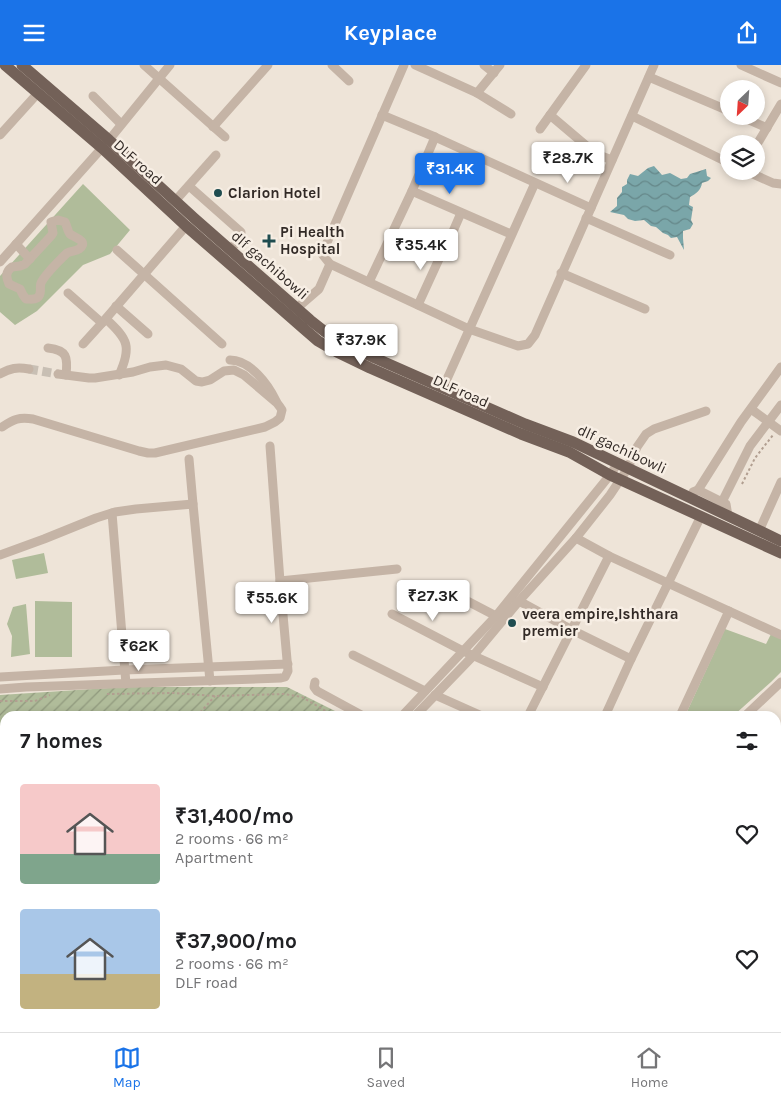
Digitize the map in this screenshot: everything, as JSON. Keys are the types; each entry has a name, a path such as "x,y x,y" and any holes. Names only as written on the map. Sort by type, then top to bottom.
{"main road":[{"name":"DLF road","path":"5,65 38,93 105,144 186,226 318,341 370,368 513,430 569,452 616,477 781,553"},
{"name":"dlf gachibowli","path":"22,65 105,144 175,201 324,331 342,342 443,388 525,424 573,442 781,541"}],"street":[{"path":"144,65 225,137"},
{"path":"0,262 105,144 170,65"},
{"path":"213,127 268,65"},
{"path":"332,65 350,81"},
{"path":"404,65 322,254 330,264 469,329 518,345 528,344 535,335 654,65"},
{"path":"415,65 477,93 511,114"},
{"path":"484,65 494,73"},
{"path":"477,93 500,65"},
{"path":"540,129 586,65"},
{"path":"741,65 781,83"},
{"path":"649,77 720,107"},
{"path":"0,135 38,93"},
{"path":"93,96 122,124"},
{"path":"763,135 781,104"},
{"path":"382,115 591,208"},
{"path":"550,115 596,154 612,160"},
{"path":"632,116 720,159"},
{"path":"760,125 767,128"},
{"path":"370,282 435,137"},
{"path":"175,201 216,155"},
{"path":"765,179 781,184"},
{"path":"443,388 535,183"},
{"path":"189,186 241,232 241,237 230,250"},
{"path":"412,191 511,234"},
{"path":"450,236 461,213"},
{"path":"586,218 670,255"},
{"path":"54,221 65,222 70,234 79,238 82,242 80,249 67,253 44,278 41,283 41,293 38,297 30,300 24,298 20,289 8,284 6,276 12,267 20,267 30,259 52,235 51,224 54,221"},
{"path":"83,344 186,226"},
{"path":"16,244 30,259"},
{"path":"418,305 445,246"},
{"path":"117,249 222,344"},
{"path":"296,308 319,289 330,264"},
{"path":"561,273 645,309"},
{"path":"68,293 119,332 126,342 126,358 119,375"},
{"path":"116,307 148,333"},
{"path":"48,347 58,349 66,357 62,374 89,379 166,365 180,369 196,381 202,382 210,380 224,371 234,370 244,375 277,403"},
{"path":"2,427 14,419 33,419 139,451 155,453 271,425 276,422 282,410 269,387 243,362 230,360"},
{"path":"684,495 698,490 781,367"},
{"path":"0,375 9,369 29,369"},
{"path":"722,502 747,452 781,405"},
{"path":"751,409 779,430"},
{"path":"407,711 496,616 616,477 646,434 654,429 706,411"},
{"path":"0,689 285,677 288,671 288,664 270,446"},
{"path":"189,459 210,681"},
{"path":"420,711 473,656 576,537 610,495 616,477"},
{"path":"759,531 781,482"},
{"path":"698,490 722,502 728,516"},
{"path":"0,555 112,513 193,504"},
{"path":"112,513 126,684"},
{"path":"607,711 701,516"},
{"path":"576,537 609,556 781,635"},
{"path":"531,711 609,556"},
{"path":"280,581 398,569"},
{"path":"450,592 496,616"},
{"path":"519,601 631,659"},
{"path":"682,711 729,611"},
{"path":"392,614 473,656 543,687"},
{"path":"353,655 425,691"},
{"path":"0,677 288,664"},
{"path":"750,711 781,682"},
{"path":"315,683 314,687 317,691 353,711"},
{"path":"435,695 471,711"}],"path":[{"path":"739,489 755,458 779,430"},
{"path":"0,701 34,701 52,694"},
{"path":"108,694 284,694 302,697 326,711"},
{"path":"202,711 216,695"}],"green space":[{"path":"83,184 130,230 110,254 83,265 37,311 15,325 0,312 0,276"},
{"path":"44,553 48,573 16,579 12,560"},
{"path":"35,601 72,602 72,657 35,657"},
{"path":"26,604 30,654 11,657 12,636 7,624 13,607"},
{"path":"725,629 766,644 772,632 781,637 781,672 739,711 687,711"},
{"path":"124,687 287,687 335,711 0,711 0,695"}],"water":[{"path":"654,166 662,175 670,173 681,179 706,169 707,176 711,178 702,183 701,188 690,197 689,205 693,207 691,220 693,224 690,229 683,231 684,250 677,237 671,238 644,220 635,221 628,219 624,215 610,212 617,206 617,198 622,192 622,187 627,184 630,174 638,176"}],"tunnel":[{"path":"29,369 58,374"}],"place":[{"name":"Clarion Hotel","path":"218,193"},
{"name":"Pi Health Hospital","path":"269,241"},
{"name":"veera empire,Ishthara premier","path":"512,623"}]}
